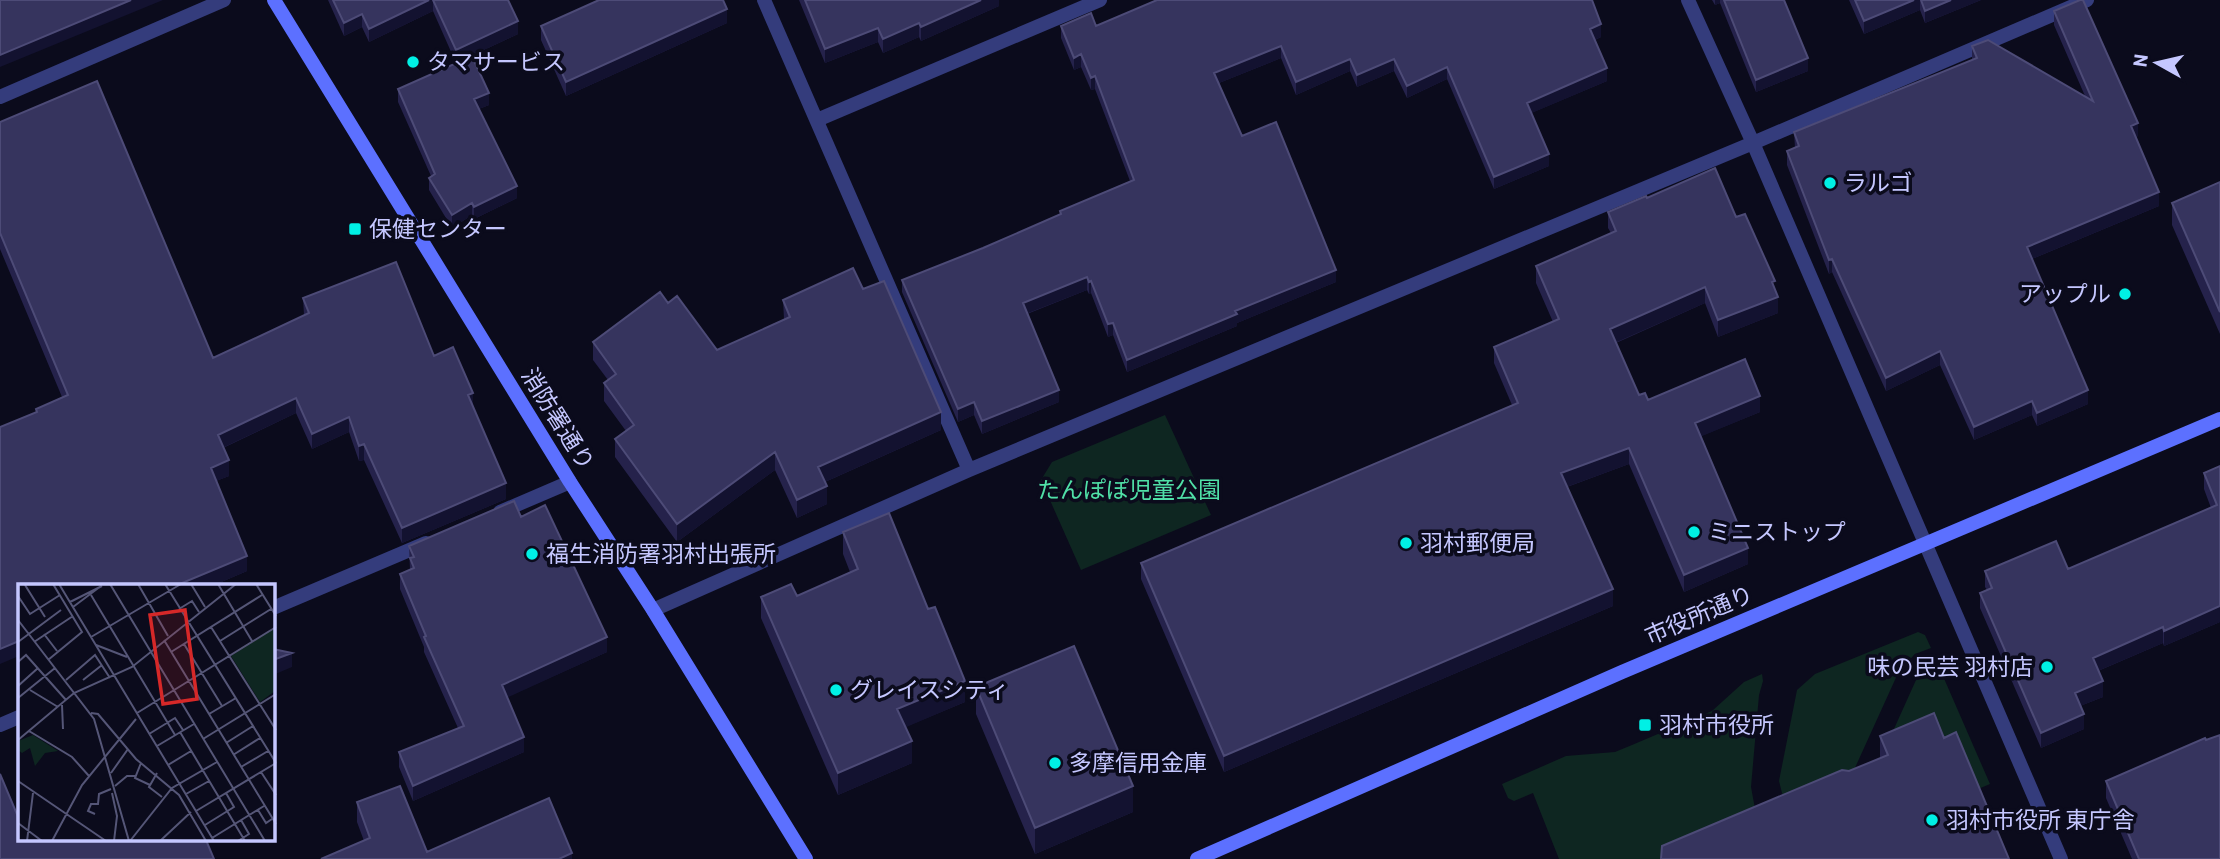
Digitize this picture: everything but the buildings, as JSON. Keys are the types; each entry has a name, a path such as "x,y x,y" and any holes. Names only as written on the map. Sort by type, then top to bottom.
{"street":[{"path":"0,97 224,0"},
{"name":"消防署通り","path":"274,0 570,482 653,610 806,859"},
{"path":"764,0 969,470"},
{"path":"817,120 1100,0"},
{"path":"1688,0 1753,143 2061,859"},
{"path":"653,610 969,470 1753,143 2087,0"},
{"name":"市役所通り","path":"1197,859 1622,672 2220,419"},
{"path":"481,520 570,482"},
{"path":"275,607 443,537"},
{"path":"0,725 18,716"}],"green space":[{"name":"たんぽぽ児童公園","path":"1165,415 1211,515 1081,570 1041,480 1052,462"},
{"path":"1918,632 1925,635 1931,648 1915,654 1899,671 1849,781 1786,809 1779,781 1797,690 1815,674"},
{"path":"1939,667 1990,784 1971,792 1880,760 1916,680 1925,672"},
{"path":"1762,674 1751,787 1757,820 1666,859 1559,859 1533,793 1514,801 1508,798 1502,784 1566,756 1615,752 1632,745 1712,711 1744,682"}],"place":[{"name":"タマサービス","path":"413,62"},
{"name":"ラルゴ","path":"1830,183"},
{"name":"保健センター","path":"355,229"},
{"name":"アップル","path":"2125,294"},
{"name":"ミニストップ","path":"1694,532"},
{"name":"羽村郵便局","path":"1406,543"},
{"name":"福生消防署羽村出張所","path":"532,554"},
{"name":"味の民芸 羽村店","path":"2047,667"},
{"name":"グレイスシティ","path":"836,690"},
{"name":"羽村市役所","path":"1645,725"},
{"name":"多摩信用金庫","path":"1055,763"},
{"name":"羽村市役所 東庁舎","path":"1932,820"}]}
